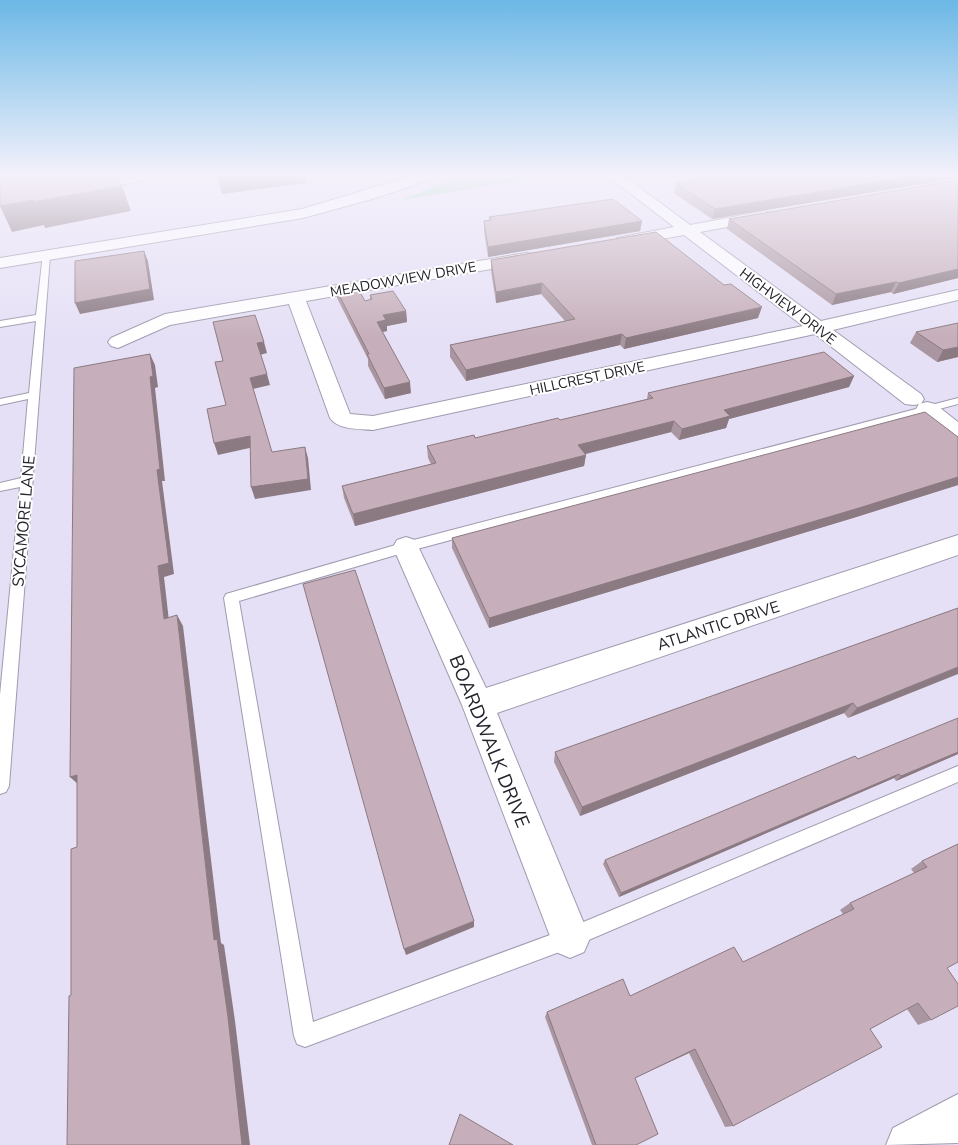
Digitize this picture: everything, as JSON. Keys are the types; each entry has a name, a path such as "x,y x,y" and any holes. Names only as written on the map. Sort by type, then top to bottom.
{"street":[{"path":"0,263 204,229"},
{"path":"610,243 689,229"},
{"name":"HIGHVIEW DRIVE","path":"686,230 958,433"},
{"name":"MEADOWVIEW DRIVE","path":"118,342 165,320 543,255"},
{"name":"HILLCREST DRIVE","path":"296,298 341,418 354,422 373,424 818,328 958,295"},
{"name":"ATLANTIC DRIVE","path":"478,705 958,545"},
{"name":"BOARDWALK DRIVE","path":"406,546 478,705 570,938"},
{"path":"910,1145 958,1117"}],"lane":[{"name":"SYCAMORE LANE","path":"0,786 5,666 26,481 46,256"},
{"path":"0,324 40,317"},
{"path":"0,402 34,395"},
{"path":"958,401 920,404 406,546 231,598 305,1036 570,938 958,774"},
{"path":"0,487 26,481"}],"building":[{"path":"485,229 592,229 488,247"},
{"path":"744,229 958,229 958,269 899,283 896,282 836,294"},
{"path":"656,232 724,285 731,284 762,307 626,338 622,334 466,370 450,345 575,319 542,283 496,292 491,260"},
{"path":"144,251 150,289 75,303 75,261"},
{"path":"355,283 365,301 372,299 370,295 393,291 406,311 383,315 386,320 377,322 410,382 384,388 335,287"},
{"path":"255,315 264,342 257,343 267,374 250,378 272,452 305,447 308,479 251,487 250,436 214,443 207,409 226,405 215,362 223,361 213,322"},
{"path":"958,323 958,347 943,350 916,332"},
{"path":"824,352 854,376 724,410 730,416 682,429 674,421 578,445 586,455 353,514 342,486 436,463 427,446 474,435 475,438 558,418 560,420 653,398 648,393"},
{"path":"150,354 153,376 150,377 160,469 157,470 169,563 158,566 164,619 177,615 214,940 217,939 228,1017 242,1145 67,1145 69,996 71,995 71,849 77,847 77,775 70,777 74,368"},
{"path":"925,412 958,437 958,477 489,618 452,538"},
{"path":"355,570 474,921 404,949 303,584"},
{"path":"958,608 958,667 857,708 853,703 582,807 555,752"},
{"path":"958,718 958,752 901,776 899,774 621,893 605,860 855,756 858,759"},
{"path":"958,844 958,962 947,968 958,984 958,1006 931,1020 918,1003 870,1029 882,1047 733,1126 695,1049 635,1078 658,1134 636,1145 596,1145 547,1012 623,979 630,996 734,947 743,962 854,909 850,903 927,867 922,861"},
{"path":"460,1114 513,1145 449,1145"}]}
